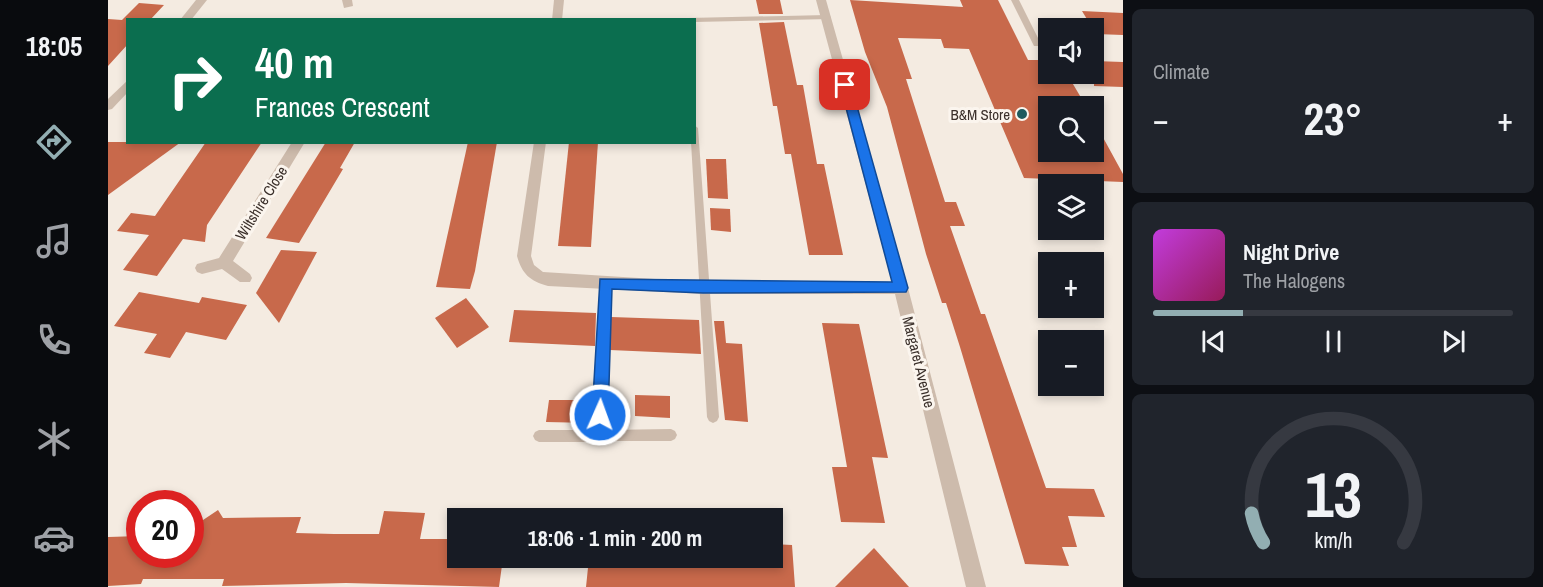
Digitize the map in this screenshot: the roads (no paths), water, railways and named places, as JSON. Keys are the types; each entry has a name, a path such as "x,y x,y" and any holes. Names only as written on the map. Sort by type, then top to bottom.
{"street":[{"path":"187,18 202,0"},
{"path":"557,18 559,0"},
{"name":"Margaret Avenue","path":"821,0 901,288 976,587"},
{"path":"109,105 126,86"},
{"path":"109,105 126,106"},
{"name":"Wiltshire Close","path":"224,263 298,144"},
{"path":"540,144 524,256 527,270 534,277 548,280 703,288 901,288"},
{"path":"202,268 224,263 245,278"}],"lane":[{"path":"1015,0 1037,44"},
{"path":"696,20 827,18"},
{"path":"695,144 713,417"},
{"path":"599,437 605,283"},
{"path":"539,436 670,435"}],"place":[{"name":"B&M Store","path":"1022,114"}]}
